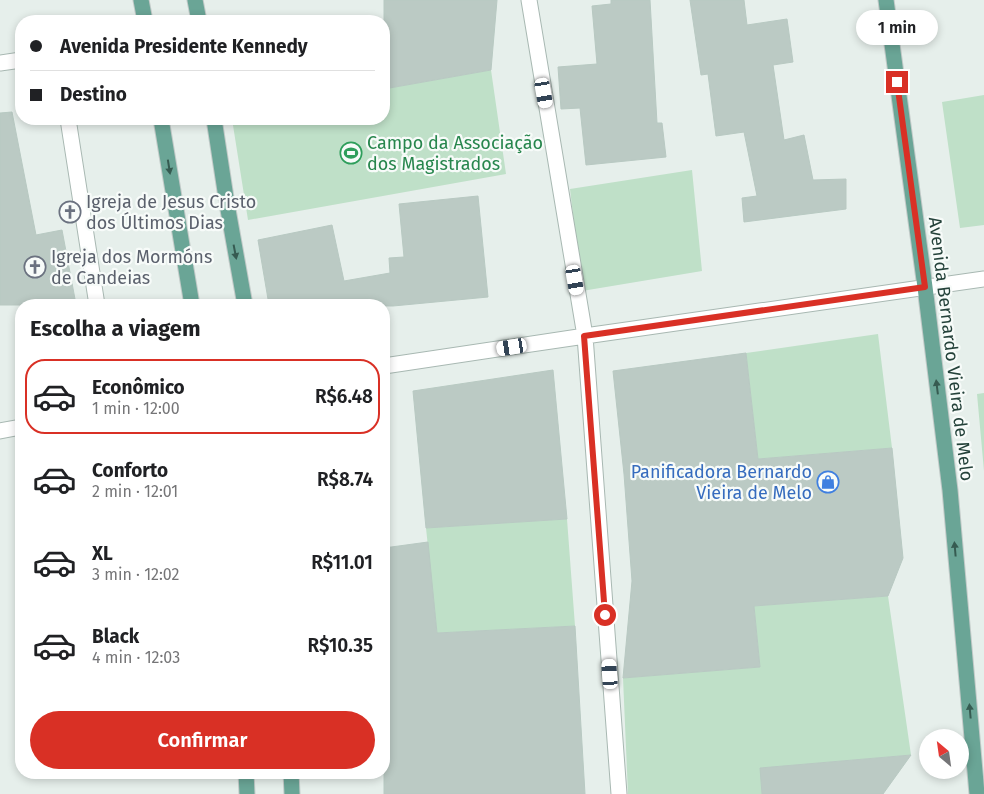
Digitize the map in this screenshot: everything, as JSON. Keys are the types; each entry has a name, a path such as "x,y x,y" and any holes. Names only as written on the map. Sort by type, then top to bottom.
{"main road":[{"path":"141,0 144,15"},
{"path":"195,0 198,15"},
{"name":"Avenida Bernardo Vieira de Melo","path":"886,0 925,287 950,490 977,794"},
{"path":"162,125 191,299"},
{"path":"215,125 226,204 244,299"},
{"path":"246,779 247,794"},
{"path":"291,779 292,794"}],"street":[{"path":"529,0 584,336 618,794"},
{"path":"0,63 15,61"},
{"path":"69,125 96,299"},
{"path":"390,365 984,279"},
{"path":"0,431 15,428"}],"green space":[{"path":"491,70 506,174 248,220 233,125 390,125 390,88"},
{"path":"984,95 984,225 960,228 942,102"},
{"path":"692,170 702,271 582,291 570,189"},
{"path":"878,334 892,448 758,459 746,353"},
{"path":"984,393 984,471 977,394"},
{"path":"567,519 575,626 437,633 426,528"},
{"path":"888,596 911,755 761,768 762,794 628,794 623,678 760,667 754,606"}],"building":[{"path":"384,0 497,0 491,70 390,88 390,15 384,15"},
{"path":"611,0 650,0 657,123 662,123 666,157 586,165 580,108 561,109 558,67 597,64 592,6 611,4"},
{"path":"690,0 744,0 747,25 787,19 793,62 773,65 784,140 804,135 813,180 846,179 846,209 744,222 742,198 757,196 744,132 716,136 708,74 701,75"},
{"name":"Igreja dos Mormóns de Candeias","path":"12,112 36,235 62,230 75,299 15,299 15,305 0,305 0,113"},
{"path":"478,196 488,297 393,306 390,306 390,299 268,299 258,240 332,225 344,281 390,273 389,258 404,257 399,204"},
{"path":"746,353 758,459 892,448 903,558 888,596 754,606 760,667 623,678 632,581 624,474 613,371"},
{"path":"553,370 567,519 426,528 413,391"},
{"path":"428,542 437,633 575,626 585,794 384,794 384,779 390,779 390,547"},
{"path":"911,755 883,794 762,794 760,768"}],"place":[{"name":"Campo da Associação dos Magistrados","path":"351,153"},
{"name":"Igreja de Jesus Cristo dos Últimos Dias","path":"70,212"},
{"name":"Igreja dos Mormóns de Candeias","path":"35,267"},
{"name":"Panificadora Bernardo Vieira de Melo","path":"828,482"}],"route":[{"path":"605,615 584,336 925,287 897,82"}]}
